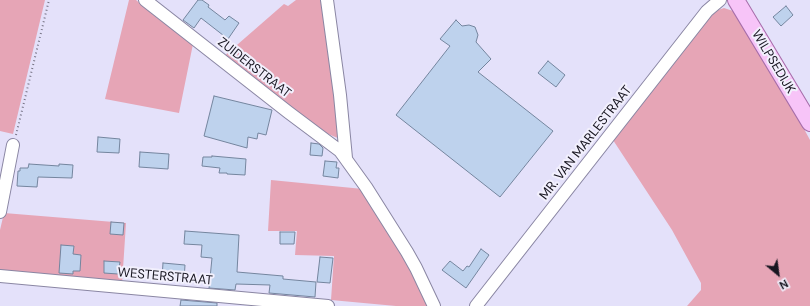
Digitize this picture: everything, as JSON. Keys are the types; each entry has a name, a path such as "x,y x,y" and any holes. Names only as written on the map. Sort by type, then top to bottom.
{"main road":[{"name":"WILPSEDIJK","path":"736,0 810,123"}],"street":[{"name":"ZUIDERSTRAAT","path":"145,0 340,151 366,187 407,252 434,306"},
{"name":"ZUIDERSTRAAT","path":"327,0 339,88 346,158"},
{"name":"MR. VAN MARLESTRAAT","path":"476,306 707,11 720,0"},
{"path":"0,212 13,145"},
{"name":"WESTERSTRAAT","path":"0,276 328,306"}],"path":[{"path":"13,145 49,0"}],"shaded area":[{"path":"0,0 45,0 13,134 0,131"},
{"path":"129,0 136,0 156,17 193,44 179,113 105,99"},
{"path":"296,0 323,0 340,139 314,128 222,58 284,4 288,6"},
{"path":"724,8 733,11 738,15 783,90 810,140 810,306 687,306 701,290 701,283 672,230 613,140 711,15"},
{"path":"271,180 363,189 402,250 428,306 396,306 331,300 334,256 295,255 297,231 268,231"},
{"path":"4,213 126,223 122,284 0,273 0,230"}],"building":[{"path":"198,0 202,0 209,5 208,7 225,20 229,16 239,23 228,39 201,18 194,28 183,20"},
{"path":"786,6 793,15 781,26 773,17"},
{"path":"456,20 462,26 469,25 475,27 478,35 476,42 491,59 478,72 553,131 500,197 396,115 450,46 440,39"},
{"path":"548,61 565,75 556,87 538,73"},
{"path":"214,96 272,110 266,135 258,133 257,139 248,137 247,148 204,136"},
{"path":"98,137 120,139 119,153 97,152"},
{"path":"311,143 319,144 323,148 322,156 310,155"},
{"path":"140,152 169,154 168,169 139,167"},
{"path":"212,156 246,159 245,175 219,173 220,168 202,166 203,157"},
{"path":"325,161 337,162 336,168 339,168 338,178 323,176"},
{"path":"29,164 59,166 59,164 73,165 72,178 38,177 37,187 17,186 18,171 20,171 20,168 28,168"},
{"path":"111,222 124,223 123,235 110,234"},
{"path":"185,231 239,235 237,272 283,276 283,279 316,282 315,297 269,293 270,285 236,284 235,290 209,288 212,258 201,257 202,245 184,244"},
{"path":"280,232 295,232 294,244 280,244"},
{"path":"61,245 74,246 73,254 81,255 80,271 73,271 73,274 59,273"},
{"path":"481,249 489,255 466,288 442,270 450,261 463,271 467,266 469,267"},
{"path":"320,257 333,258 330,283 317,282"},
{"path":"104,261 120,262 118,274 104,273"},
{"path":"163,263 185,265 184,280 162,278"},
{"path":"181,300 217,303 217,306 180,306"}]}
